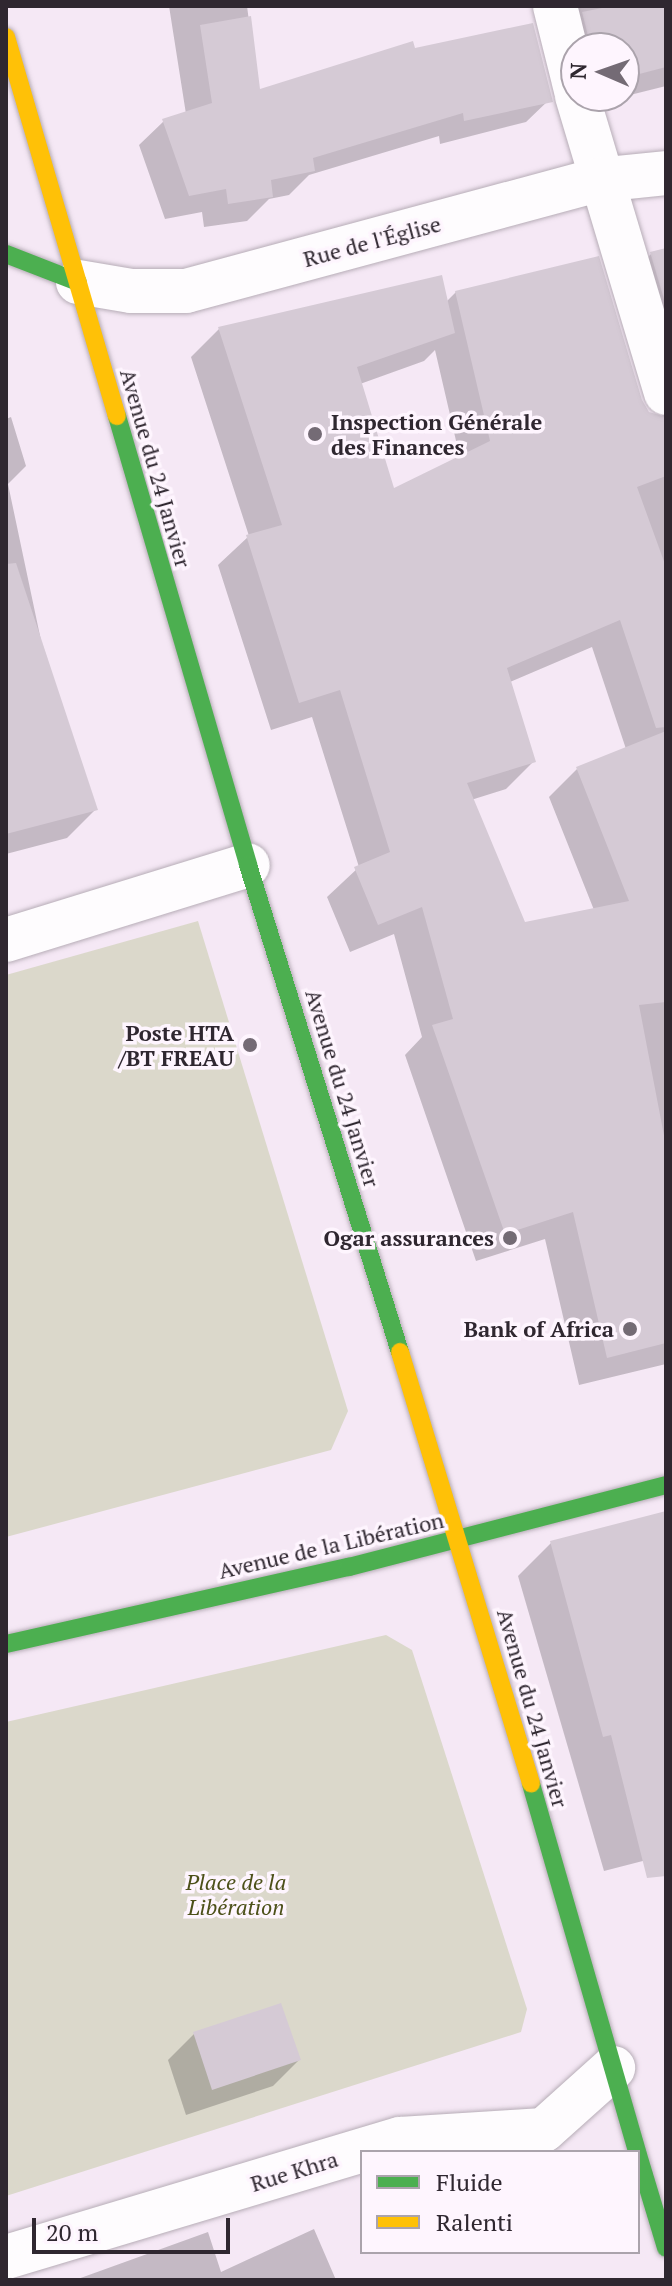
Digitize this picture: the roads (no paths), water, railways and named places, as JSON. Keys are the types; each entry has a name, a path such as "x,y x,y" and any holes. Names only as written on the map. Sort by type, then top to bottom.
{"street":[{"path":"555,6 562,32"},
{"name":"Avenue du 24 Janvier","path":"6,37 248,865 458,1539 637,2150"},
{"path":"582,112 598,180 666,393"},
{"name":"Rue de l'Église","path":"78,282 131,291 186,291 598,180 666,173"},
{"path":"6,254 78,282"},
{"path":"6,940 248,865"},
{"name":"Avenue de la Libération","path":"6,1644 458,1539 666,1485"},
{"name":"Rue Khra","path":"363,2150 400,2139 544,2130 613,2068"},
{"name":"Rue Khra","path":"6,2257 360,2151"},
{"name":"Avenue du 24 Janvier","path":"640,2160 666,2248"}],"place":[{"name":"Inspection Générale des Finances","path":"315,434"},
{"name":"Poste HTA /BT FREAU","path":"250,1045"},
{"name":"Ogar assurances","path":"510,1238"},
{"name":"Bank of Africa","path":"630,1329"}],"park label":[{"name":"Place de la Libération","path":"236,1894"}]}
